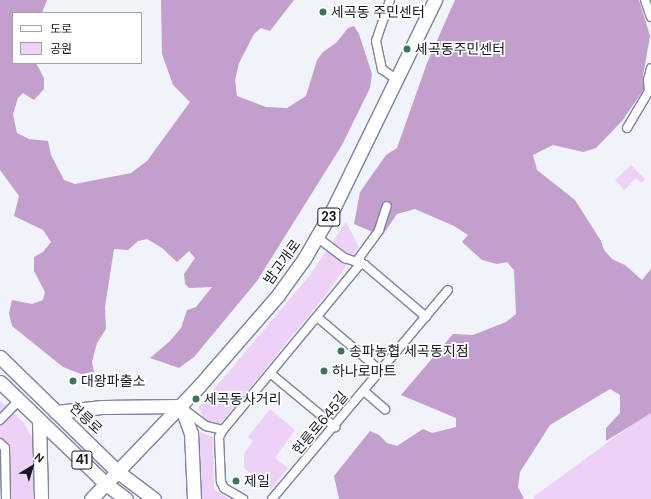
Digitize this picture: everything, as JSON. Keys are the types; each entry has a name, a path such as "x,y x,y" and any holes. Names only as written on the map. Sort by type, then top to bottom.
{"main road":[{"name":"밤고개로","path":"91,499 181,406 278,295 318,238 435,0"},
{"name":"헌릉로","path":"0,357 118,472 154,499"},
{"name":"41","path":"0,382 106,484 126,499"},
{"path":"56,412 102,407 181,406 191,433 194,499"},
{"path":"39,420 41,499"}],"street":[{"path":"390,0 376,41 382,69 397,80"},
{"path":"645,0 651,17"},
{"path":"627,128 649,91 648,80 651,68"},
{"path":"361,263 359,258 379,230 387,206"},
{"path":"318,238 345,258 361,263 426,317"},
{"path":"243,499 224,488 221,482 219,437 223,430 361,263"},
{"name":"헌릉로645길","path":"272,499 335,427 448,290"},
{"path":"317,317 381,371"},
{"path":"270,373 335,427"},
{"path":"364,392 385,409"},
{"path":"0,420 19,400"},
{"path":"181,406 206,426 223,430"},
{"path":"0,443 5,448 6,499"}],"green space":[{"path":"631,165 645,179 641,183 636,178 624,190 615,180"},
{"path":"346,222 359,247 328,292 220,424 205,421 199,407 310,275"},
{"path":"0,401 23,422 33,439 34,499 10,499 10,446 0,437"},
{"path":"270,409 295,430 275,458 288,468 271,490 244,468 244,454 253,441 248,437"},
{"path":"651,411 651,499 535,499 533,497"},
{"path":"194,430 213,437 214,490 230,499 199,499"}],"shaded area":[{"path":"0,0 47,0 42,12 12,12 12,64 37,64 44,78 44,89 34,100 23,93 18,98 13,114 17,133 29,139 48,141 51,155 64,180 75,184 131,173 147,161 190,102 173,85 162,54 161,0 294,0 270,31 261,28 254,34 239,63 235,80 237,96 266,107 287,108 306,96 317,60 323,52 336,43 348,28 354,26 359,34 372,74 370,88 342,145 257,281 194,357 179,368 150,358 169,342 181,328 187,310 196,307 212,287 189,288 185,284 184,274 195,258 189,251 177,262 162,248 147,239 138,241 128,250 114,249 105,307 106,329 97,343 92,362 94,372 81,374 63,367 12,326 9,313 12,300 32,304 43,300 45,292 34,271 34,257 43,252 51,242 43,230 14,216 19,196 0,170"},
{"path":"455,0 639,0 650,36 643,76 644,89 622,121 596,148 583,152 553,145 533,155 537,170 575,200 601,241 604,250 612,259 625,265 642,280 651,269 651,413 606,441 606,428 620,413 620,395 610,389 550,425 520,472 518,487 524,499 339,499 334,476 370,431 379,435 387,443 397,446 423,429 432,433 456,427 456,418 401,395 453,334 473,335 506,322 516,314 514,270 507,262 497,264 482,260 462,242 468,235 454,226 415,209 397,214 382,236 354,224 360,192 386,155 397,148 427,63"}],"place":[{"name":"세곡동 주민센터","path":"323,12"},
{"name":"세곡동주민센터","path":"407,49"},
{"name":"송파농협 세곡동지점","path":"341,351"},
{"name":"하나로마트","path":"324,371"},
{"name":"대왕파출소","path":"73,381"},
{"name":"세곡동사거리","path":"196,399"},
{"name":"제일","path":"236,481"}]}
